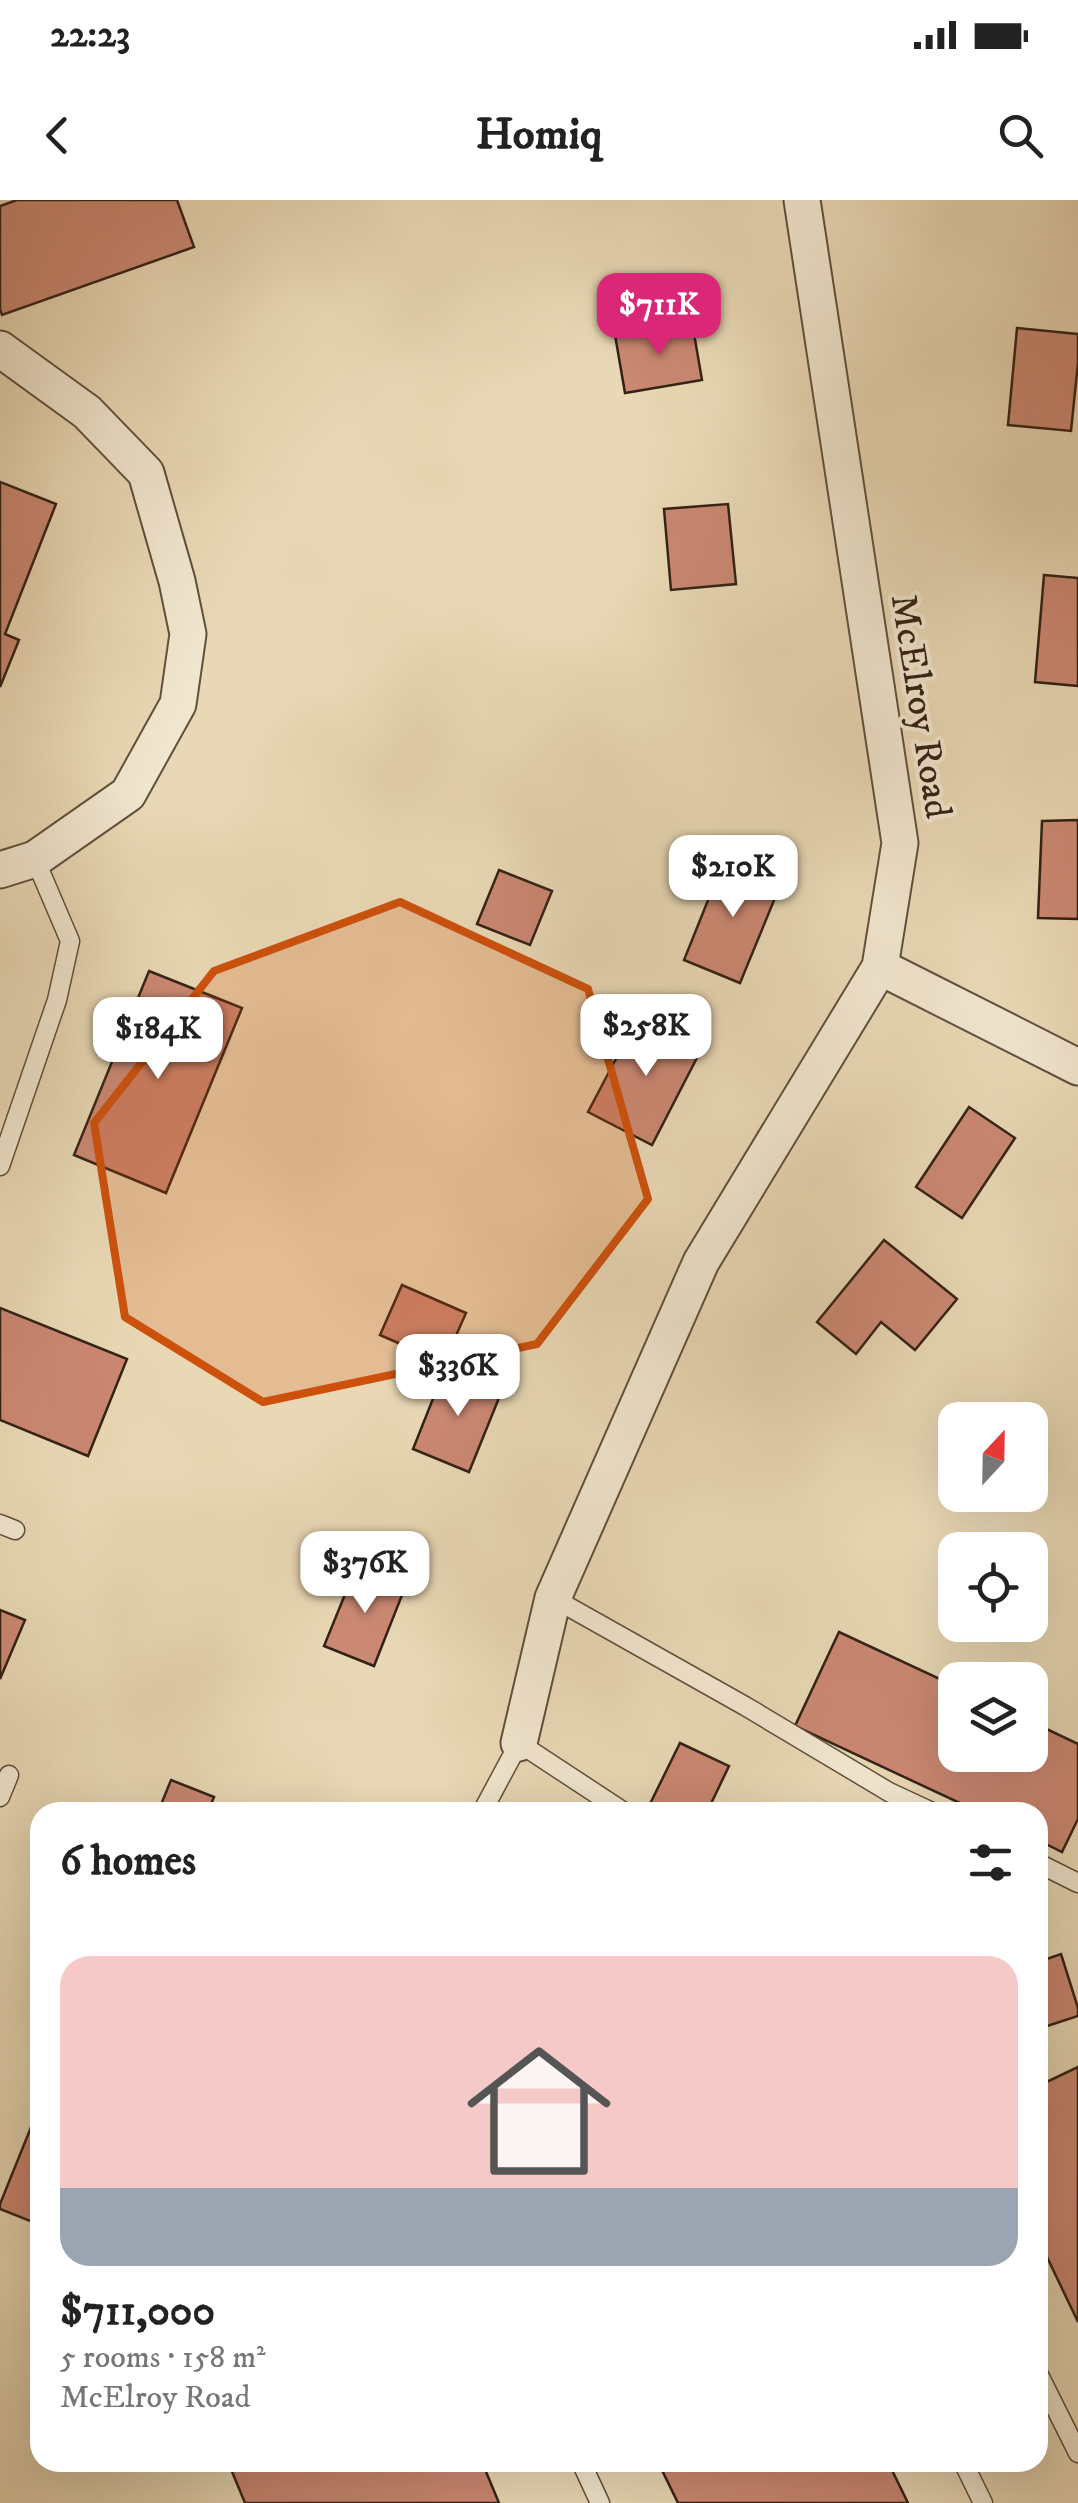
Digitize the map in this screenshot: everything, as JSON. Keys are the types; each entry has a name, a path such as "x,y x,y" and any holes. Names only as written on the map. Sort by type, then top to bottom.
{"street":[{"name":"McElroy Road","path":"519,1742 553,1598 700,1262 880,967 900,843 802,200"},
{"path":"0,349 87,412 146,473 188,634 178,704 128,794 35,859 0,870"},
{"path":"880,967 1078,1067"}],"lane":[{"path":"0,1166 58,1000 70,942 35,859"},
{"path":"553,1598 910,1802"},
{"path":"487,1802 519,1742 609,1802"},
{"path":"0,1797 9,1775"},
{"path":"1048,1868 1078,1883"},
{"path":"1048,2393 1078,2453"},
{"path":"586,2472 600,2503"},
{"path":"968,2472 983,2503"}],"highlighted area":[{"path":"400,902 588,989 648,1199 537,1344 263,1402 125,1317 94,1123 214,971"}],"building":[{"path":"17,200 177,200 194,247 2,315 0,206"},
{"path":"692,322 702,380 625,393 615,335"},
{"path":"1017,328 1078,334 1071,431 1008,425"},
{"path":"0,482 56,504 5,634 19,640 0,687"},
{"path":"728,504 736,584 671,590 664,509"},
{"path":"1044,575 1078,578 1078,686 1035,682"},
{"path":"1078,820 1078,919 1038,918 1042,821"},
{"path":"725,858 782,881 740,983 684,960"},
{"path":"499,870 552,891 530,945 477,924"},
{"path":"149,971 242,1008 166,1193 74,1155"},
{"path":"640,1013 703,1046 652,1145 588,1112"},
{"path":"969,1107 1015,1138 962,1218 916,1187"},
{"path":"884,1240 957,1299 915,1350 881,1322 856,1354 817,1322"},
{"path":"402,1285 466,1313 444,1363 380,1335"},
{"path":"0,1308 127,1359 88,1456 0,1420"},
{"path":"446,1366 503,1388 469,1472 413,1449"},
{"path":"357,1565 406,1585 374,1666 324,1646"},
{"path":"0,1610 25,1620 0,1679"},
{"path":"839,1632 938,1678 938,1772 1048,1772 1048,1730 1078,1744 1078,1819 1062,1852 1048,1845 1048,1802 958,1802 795,1726"},
{"path":"680,1743 729,1766 712,1802 651,1802"},
{"path":"171,1780 214,1797 212,1802 162,1802"},
{"path":"1061,1954 1078,2016 1048,2026 1048,1959"},
{"path":"1078,2067 1078,2322 1048,2259 1048,2081"},
{"path":"30,2130 30,2221 0,2209"},
{"path":"232,2472 486,2472 499,2503 245,2503"},
{"path":"663,2472 893,2472 908,2503 678,2503"}]}
